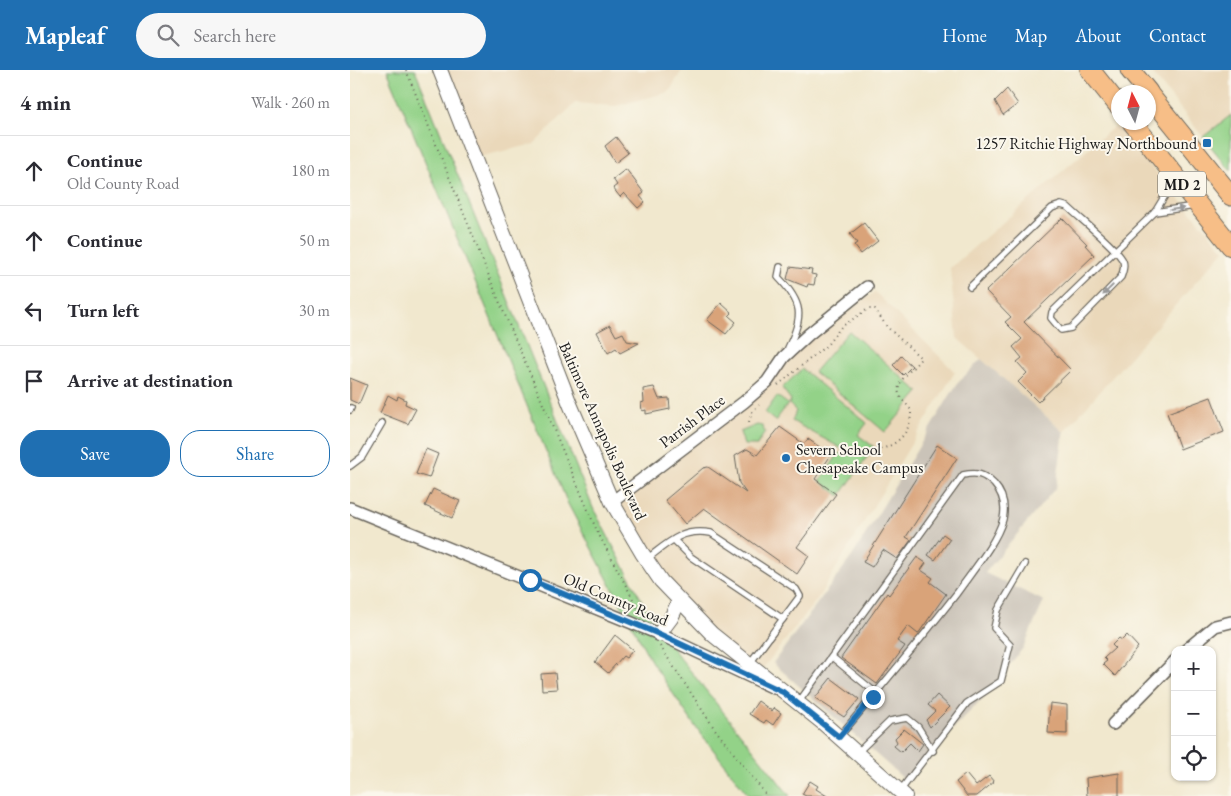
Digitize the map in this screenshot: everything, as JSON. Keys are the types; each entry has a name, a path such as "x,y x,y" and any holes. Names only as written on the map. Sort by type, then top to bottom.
{"highway":[{"path":"1090,70 1111,96"},
{"name":"MD 2","path":"1130,70 1142,85"},
{"name":"MD 2","path":"1156,103 1231,196"},
{"name":"MD 2","path":"1138,130 1231,246"}],"street":[{"name":"Baltimore Annapolis Boulevard","path":"440,70 556,369 612,502 646,560 679,601 712,634 839,737 902,794"},
{"name":"Parrish Place","path":"612,502 744,402 767,382 784,357 867,287"},
{"name":"Old County Road","path":"350,508 783,692"},
{"path":"658,638 679,601"},
{"path":"1191,646 1215,626 1231,622"},
{"path":"1113,724 1171,665"}],"lane":[{"path":"970,287 1052,208 1061,205 1068,207 1114,251 1123,261 1121,277 1071,328 1062,330 1051,318 1052,312 1114,251 1156,212 1177,178"},
{"path":"1156,212 1199,206"},
{"path":"780,267 778,277 795,297 800,310 794,337 784,357"},
{"path":"350,466 362,457 382,423"},
{"path":"798,703 963,475 975,472 984,476 998,488 1005,506 1003,520 980,562 916,646 839,737"},
{"path":"646,560 684,533 700,531 711,533 796,589 800,596 749,665"},
{"path":"674,540 691,557 784,619"},
{"path":"902,794 967,703 1001,681 1010,646 994,628 998,610 1025,564"},
{"path":"832,657 876,693"},
{"path":"857,753 890,721 907,718 918,727 933,751"}],"path":[{"path":"406,70 499,301 597,531 646,622"},
{"path":"774,389 827,345 841,327 868,309 876,309 887,326 921,358 904,378 898,389 900,396 911,410 910,427 895,444 872,450"},
{"path":"749,422 752,412 761,402"},
{"path":"658,638 714,728 767,796"}],"shaded area":[{"path":"440,70 682,70 669,92 616,106 575,103 534,144 474,158"},
{"path":"1150,70 1231,70 1231,115 1203,137"},
{"path":"1111,129 1120,130 1224,250 1064,432 957,338 950,268"},
{"name":"Severn School Chesapeake Campus","path":"875,292 955,372 816,601 759,673 683,606 612,502 744,402 785,357"},
{"path":"981,359 1064,432 1056,487 985,573 1044,601 1023,648 985,696 904,779 773,663 853,555 957,384"}],"green space":[{"path":"387,70 415,70 593,508 651,618 673,649 790,796 749,796 695,726 651,661 568,504"},
{"path":"1231,115 1231,171 1203,137"},
{"path":"849,331 919,392 885,432 814,372"},
{"path":"802,369 867,423 858,435 874,447 840,496 820,481 839,453 843,455 846,451 792,421 796,411 789,404 791,400 782,388"},
{"path":"777,396 788,404 775,421 765,413"},
{"path":"757,425 762,426 765,432 757,445 744,445 740,432"}],"building":[{"path":"1007,89 1018,104 1003,115 995,101"},
{"path":"616,137 628,153 615,163 605,146"},
{"path":"626,169 644,193 640,196 645,202 638,208 624,193 620,197 613,188 617,185 613,179"},
{"path":"1062,218 1087,244 1085,245 1094,255 1024,322 1071,370 1038,402 1018,382 1027,373 1017,362 1022,358 1013,347 1022,339 1005,322 1011,317 986,291"},
{"path":"864,223 878,241 861,254 854,245 857,243 850,234"},
{"path":"790,267 812,270 811,274 816,275 814,285 808,284 807,287 787,279"},
{"path":"721,303 732,313 729,316 736,322 726,334 707,320"},
{"path":"610,325 616,336 623,333 627,341 639,343 620,353 616,348 608,353 597,332"},
{"path":"901,356 912,366 903,375 893,365"},
{"path":"350,378 367,385 359,404 350,400"},
{"path":"654,387 659,399 669,398 670,409 646,414 646,410 642,411 641,403 644,402 643,389"},
{"path":"388,395 397,400 398,396 406,400 405,404 416,409 408,424 380,413"},
{"path":"1211,397 1224,432 1180,449 1167,413"},
{"name":"Severn School Chesapeake Campus","path":"780,427 804,444 808,439 831,455 815,479 836,494 797,547 809,556 797,574 704,508 685,524 665,500 703,468 708,467 746,493 739,483 735,456 747,449 757,455"},
{"path":"937,445 957,458 906,537 911,540 897,559 883,550 872,567 863,562"},
{"path":"426,449 438,454 429,478 416,474"},
{"path":"433,489 460,501 452,518 425,506"},
{"path":"943,534 950,539 935,560 928,555"},
{"path":"917,557 926,563 921,570 933,578 930,582 946,594 918,634 908,626 897,641 905,646 877,684 841,658 887,593 889,595"},
{"path":"615,635 633,650 626,658 623,656 608,673 595,662"},
{"path":"1127,635 1138,647 1115,676 1103,664 1107,661 1104,658 1115,648 1112,645 1119,638 1122,640"},
{"path":"555,673 557,689 542,690 541,674"},
{"path":"831,678 859,699 844,717 815,698"},
{"path":"937,695 950,707 930,727 926,720 935,711 928,705"},
{"path":"758,701 772,711 774,708 781,713 773,725 766,720 764,723 749,714"},
{"path":"1050,703 1067,705 1067,734 1048,733"},
{"path":"904,729 923,744 918,751 910,743 901,752 894,746 897,742 895,738"},
{"path":"1119,773 1119,796 1087,796 1086,778"},
{"path":"966,774 976,786 989,776 994,782 977,796 967,796 956,782"},
{"path":"810,781 818,786 816,789 827,796 806,796 802,794"}],"place":[{"name":"1257 Ritchie Highway Northbound","path":"1207,143"},
{"name":"Severn School Chesapeake Campus","path":"786,458"}],"route":[{"path":"530,580 659,634 783,692 839,737 873,697"}]}
